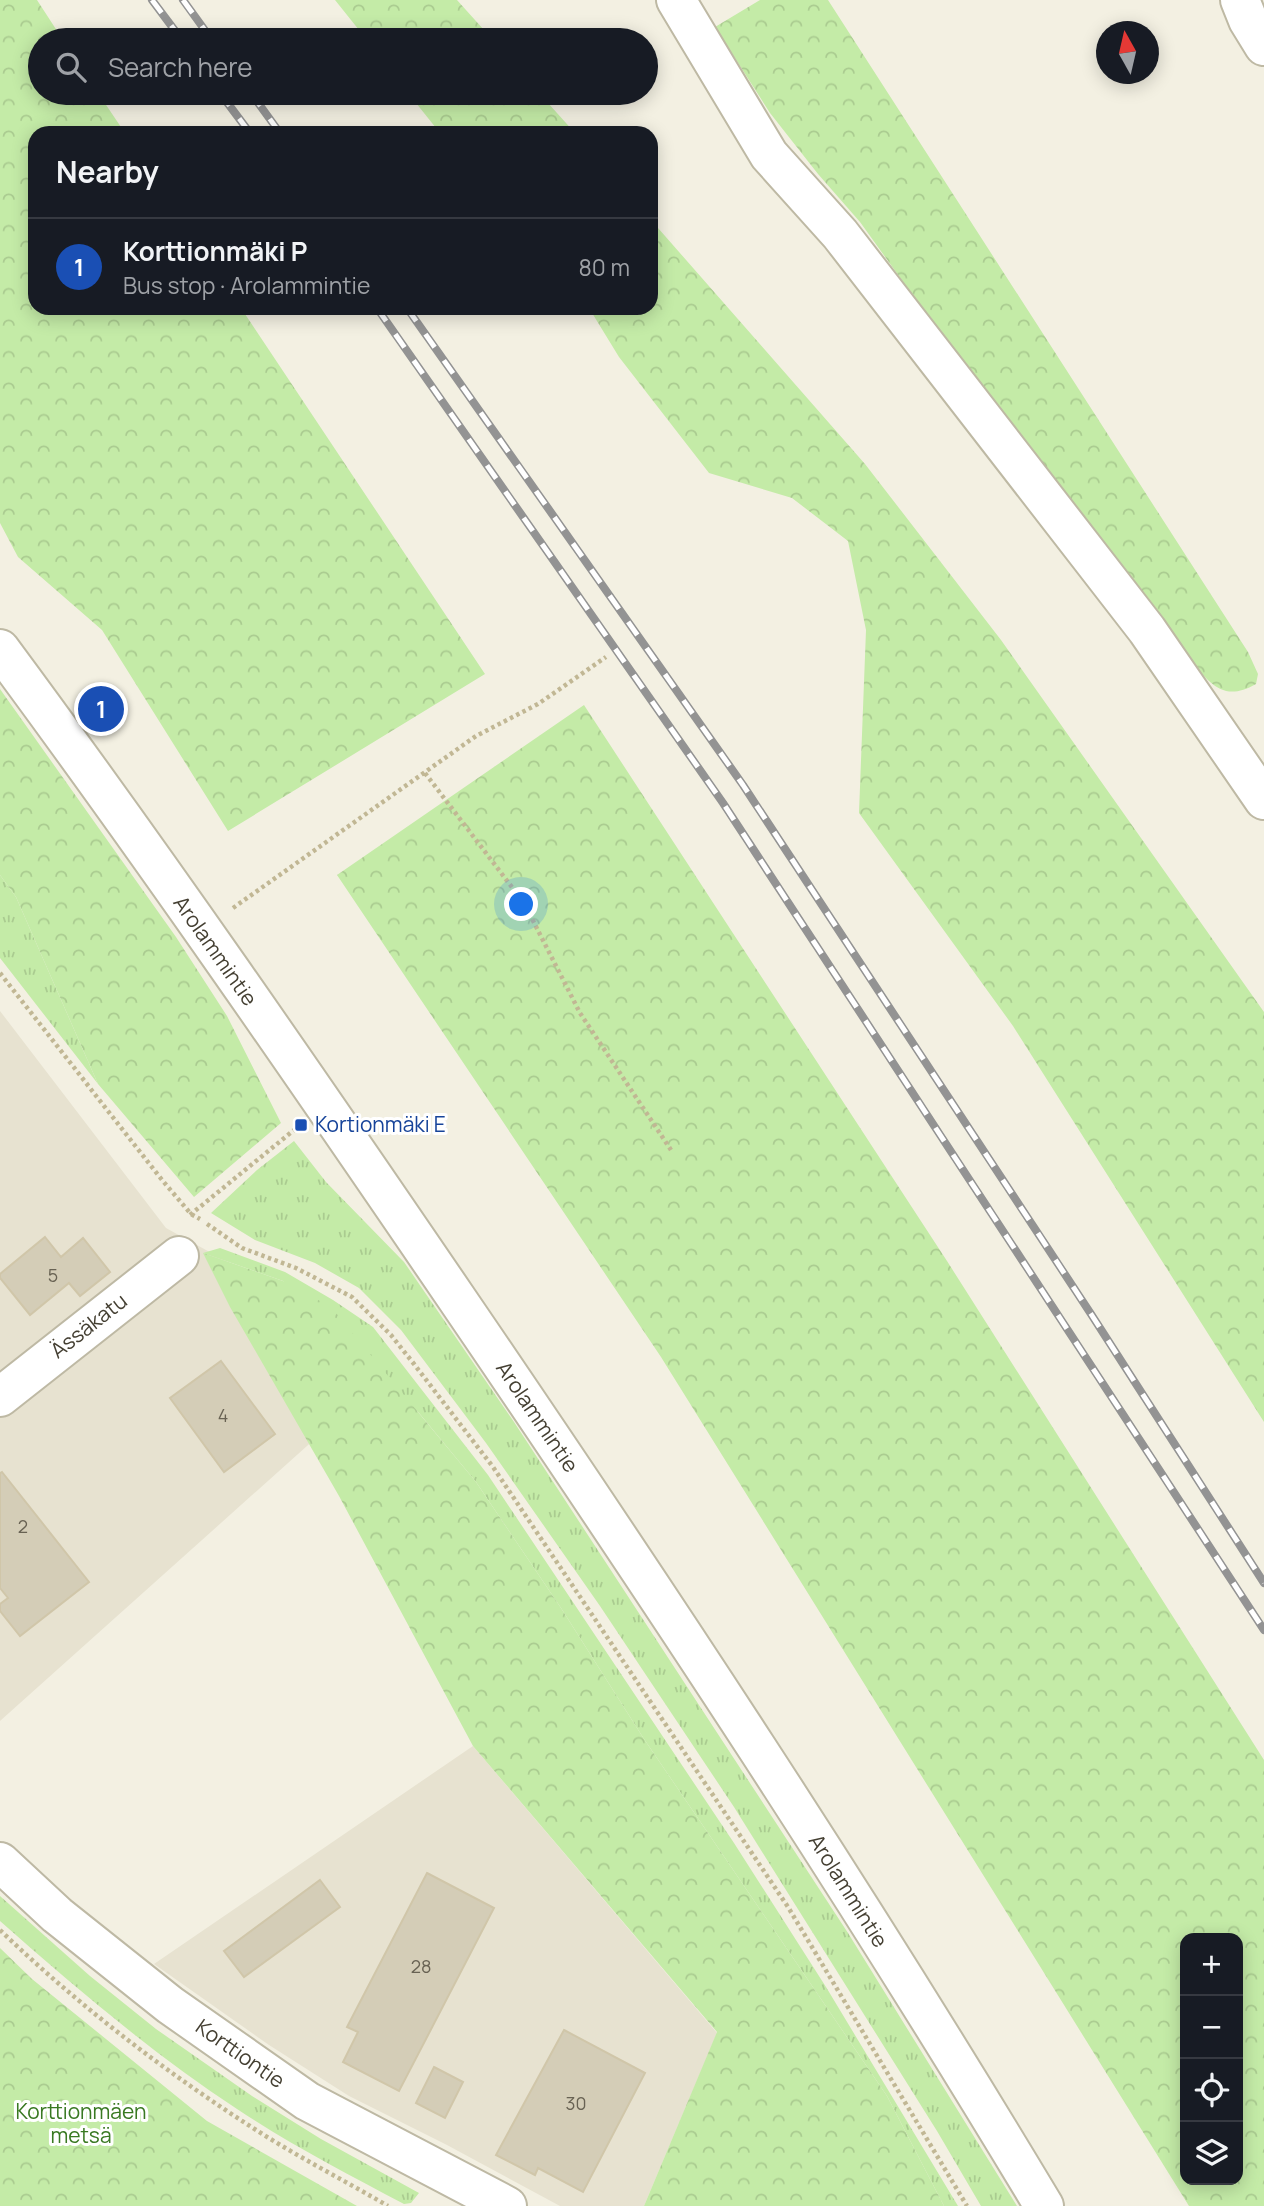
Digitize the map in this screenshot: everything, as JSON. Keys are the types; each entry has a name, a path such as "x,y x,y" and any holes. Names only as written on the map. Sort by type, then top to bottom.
{"street":[{"path":"676,0 769,155 840,234 1147,629 1264,800"},
{"path":"1240,0 1248,20 1264,46"},
{"name":"Arolammintie","path":"0,649 327,1109 545,1429 697,1657 973,2088 1044,2206"},
{"name":"Ässäkatu","path":"0,1397 179,1256"},
{"name":"Korttiontie","path":"0,1862 57,1915 170,2005 307,2101 506,2206"}],"path":[{"path":"201,930 476,736 538,704 606,657"},
{"path":"425,772 524,903 580,1013 671,1150"},
{"path":"0,973 191,1213 242,1248 296,1268 352,1297 399,1345 493,1467 788,1907 967,2206"},
{"path":"191,1213 302,1125 327,1109"},
{"path":"0,1930 136,2048 264,2135 388,2206"}],"shaded area":[{"path":"0,1011 166,1228 286,1294 375,1385 0,1721"},
{"path":"473,1746 717,2033 644,2206 560,2206 349,2096 269,2045 154,1964"}],"green space":[{"path":"0,0 37,0 55,28 28,28 28,105 106,105 120,126 28,126 28,315 246,315 485,674 228,831 102,630 18,557 0,523"},
{"path":"335,0 457,0 482,28 357,28"},
{"path":"760,0 828,0 1248,652 1258,674 1256,684 1235,692 1226,691 1211,683 1190,660 937,329 860,222 770,113 715,27"},
{"path":"418,105 550,105 569,126 434,126"},
{"path":"658,228 865,464 1001,640 1264,1012 1264,1422 1013,1026 859,813 866,630 848,541 792,498 709,473 619,357 593,315 658,315"},
{"path":"0,689 176,937 227,1016 281,1123 194,1197 98,1084 16,897 0,875"},
{"path":"584,705 947,1261 1264,1760 1264,2206 1189,2206 661,1357 337,875"},
{"path":"0,875 16,897 98,1084 0,958"},
{"path":"294,1141 326,1182 404,1262 514,1422 848,1933 1017,2206 981,2206 734,1807 600,1606 486,1443 401,1330 359,1288 315,1263 255,1240 211,1213 257,1170"},
{"path":"220,1248 285,1272 373,1327 488,1475 734,1843 826,1987 958,2206 944,2206 887,2096 644,1739 561,1608 476,1482 419,1413 283,1281 203,1253"},
{"path":"203,1253 283,1281 331,1307 476,1482 561,1608 644,1739 887,2096 944,2206 644,2206 717,2032 473,1746 339,1496 230,1307"},
{"path":"0,1896 90,1976 156,2029 252,2096 321,2139 419,2193 411,2203 404,2204 299,2147 206,2088 116,2020 0,1921"},
{"name":"Korttionmäen metsä","path":"0,1948 32,1979 207,2121 357,2206 0,2206"}],"building":[{"path":"45,1237 61,1257 83,1238 110,1272 80,1296 69,1283 30,1315 0,1278 0,1274"},
{"path":"221,1361 275,1434 224,1472 170,1398"},
{"path":"2,1472 89,1582 20,1636 0,1611 0,1604 8,1598 0,1588"},
{"path":"427,1873 494,1908 399,2091 343,2062 358,2032 347,2027"},
{"path":"320,1880 340,1907 244,1977 224,1951"},
{"path":"564,2030 645,2073 583,2192 538,2168 535,2175 496,2155"},
{"path":"434,2067 463,2082 445,2118 416,2103"}],"railway":[{"path":"152,0 173,28"},
{"path":"183,0 203,28"},
{"path":"229,105 245,126"},
{"path":"260,105 275,126"},
{"path":"382,315 723,803 1264,1630"},
{"path":"412,315 743,785 1091,1314 1264,1583"}],"place":[{"name":"Korttionmäki P","path":"101,709"},
{"name":"Kortionmäki E","path":"301,1125"}]}
